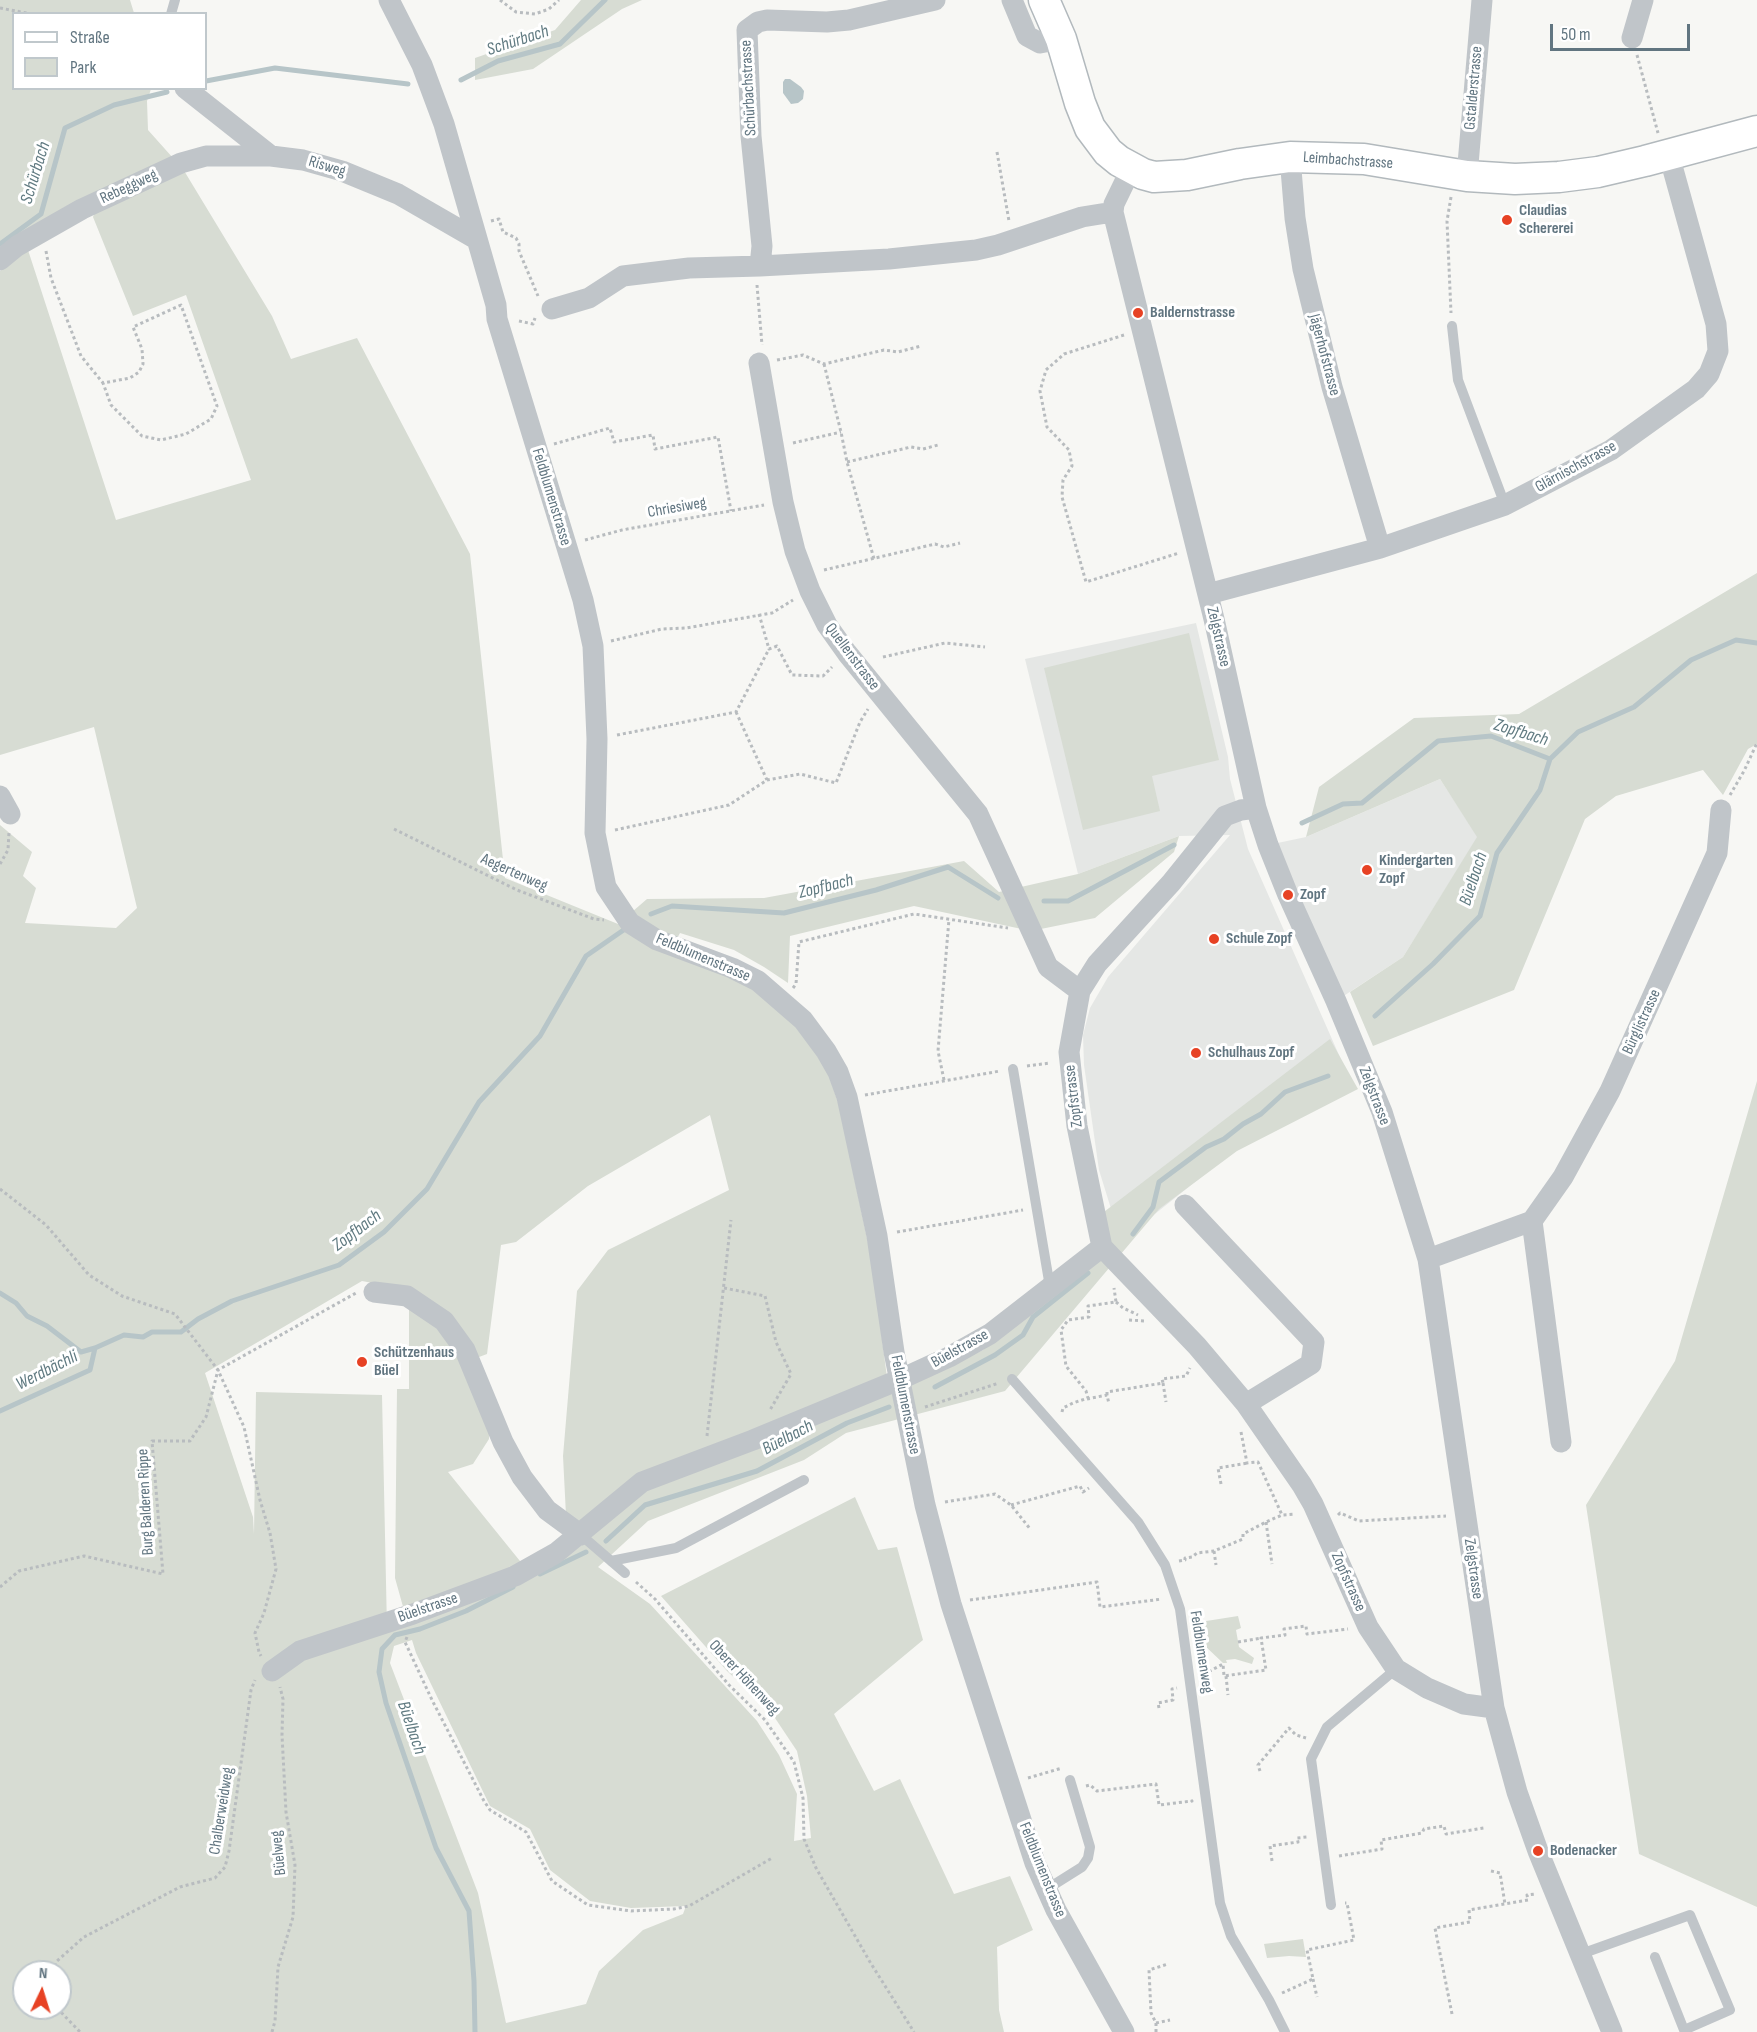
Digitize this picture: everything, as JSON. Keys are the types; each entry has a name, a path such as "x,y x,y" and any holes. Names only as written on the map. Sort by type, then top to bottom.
{"street":[{"name":"Feldblumenstrasse","path":"389,0 422,65 480,231 497,319 583,600 593,646 597,739 595,833 606,887 630,923 657,940 732,968 758,981 803,1020 838,1072 847,1097 877,1236 894,1352 938,1559 1035,1863 1056,1910 1124,2032"},
{"name":"Schürbachstrasse","path":"760,266 762,246 751,136 747,30 758,22 767,20 849,20 934,0"},
{"path":"1012,0 1027,36 1040,43 1061,39"},
{"name":"Leimbachstrasse","path":"1044,0 1061,39 1090,128 1108,152 1131,169 1143,174 1168,177 1290,157 1364,159 1459,187 1515,179 1598,172 1665,149 1757,131"},
{"name":"Gstalderstrasse","path":"1459,187 1482,0"},
{"path":"1632,38 1643,0"},
{"path":"188,90 271,156"},
{"name":"Glärnischstrasse","path":"1208,594 1380,548 1505,505 1611,450 1696,389 1709,374 1718,351 1716,324 1665,149"},
{"name":"Rebeggweg","path":"0,260 17,246 82,209 180,163 206,156 271,156"},
{"name":"Risweg","path":"271,156 303,160 332,168 398,194 480,231"},
{"name":"Jägerhofstrasse","path":"1290,157 1294,218 1303,269 1332,387 1380,548"},
{"path":"544,306 590,298 623,276 689,268 889,259 975,250 1082,217 1113,212 1114,204 1131,169"},
{"name":"Zelgstrasse","path":"1113,212 1208,594 1256,808 1288,895 1336,1000 1382,1112 1428,1259 1494,1708 1517,1792 1538,1851 1612,2032"},
{"name":"Quellenstrasse","path":"759,363 783,502 795,551 826,625 978,814 1047,967 1080,991"},
{"path":"0,796 10,814"},
{"name":"Zopfstrasse","path":"1256,808 1241,810 1225,816 1171,883 1097,964 1080,991 1069,1052 1077,1126 1108,1254 1197,1346 1246,1404 1302,1485 1323,1525 1368,1627 1396,1669 1427,1688 1464,1704 1494,1708"},
{"name":"Bürglistrasse","path":"1532,1221 1563,1177 1610,1091 1717,854 1721,810"},
{"path":"1185,1205 1314,1342 1311,1364 1246,1404"},
{"path":"1428,1259 1532,1221 1561,1442"},
{"name":"Büelstrasse","path":"272,1671 300,1651 516,1576 556,1554 642,1482 753,1440 949,1357 990,1334 1050,1287 1108,1254"},
{"path":"374,1292 408,1296 444,1321 465,1350 503,1442 522,1477 547,1510 580,1535"}],"lane":[{"path":"1452,326 1458,380 1505,505"},
{"path":"1013,1069 1050,1287"},
{"name":"Feldblumenweg","path":"1012,1379 1138,1522 1165,1565 1180,1609 1220,1903 1231,1936 1285,2032"},
{"path":"611,1561 676,1548 804,1480"},
{"path":"580,1535 625,1573"},
{"path":"1331,1905 1311,1760 1327,1727 1396,1669"},
{"path":"1047,1889 1082,1867 1088,1858 1090,1846 1070,1780"},
{"path":"1581,1954 1690,1915 1730,2010 1684,2030 1655,1957"}],"path":[{"path":"500,0 516,12 535,14 549,9 559,0"},
{"path":"0,9 19,12"},
{"path":"1632,38 1665,149"},
{"path":"997,152 1009,226 995,230 998,244"},
{"path":"1452,326 1447,221 1459,187"},
{"path":"480,231 501,219 503,232 516,238 519,244 519,251 544,306"},
{"path":"42,232 51,278 81,356 103,383 111,405 142,436 161,440 186,434 211,419 217,406 181,305 133,327 141,349 142,364 139,372 130,378 103,383"},
{"path":"760,266 756,275 762,344 759,363 803,356 824,364 884,350 898,352 921,346"},
{"path":"1128,333 1064,354 1046,370 1040,391 1047,427 1069,450 1072,466 1063,480 1062,497 1086,582 1182,552"},
{"path":"824,364 842,432 847,462 874,559"},
{"path":"549,445 610,428 614,442 653,435 655,449 718,437 731,511"},
{"path":"773,447 842,432"},
{"path":"847,462 911,447 923,449 938,445"},
{"name":"Chriesiweg","path":"577,543 622,530 783,502"},
{"path":"603,643 662,629 686,628 772,613 807,583 874,559 935,544 944,546 960,543"},
{"path":"759,614 769,649"},
{"path":"883,657 945,643 985,647"},
{"path":"736,712 769,649 777,646 792,675 823,676 847,653"},
{"path":"607,831 729,805 767,780 800,774 836,783 860,722 878,692"},
{"path":"606,737 736,712"},
{"path":"736,712 767,780"},
{"path":"1721,810 1744,771 1757,743"},
{"path":"0,864 8,850 10,814"},
{"name":"Aegertenweg","path":"394,829 517,891 594,919 630,923"},
{"path":"796,984 800,942 914,914 1031,931"},
{"path":"944,1080 938,1051 949,919"},
{"path":"860,1096 1070,1059"},
{"name":"Büelweg","path":"0,1189 46,1225 89,1275 122,1296 175,1314 219,1370 244,1427 275,1560 276,1569 264,1613 255,1633 258,1652 280,1684 283,1699 282,1735 286,1812 295,1865 293,1917 278,1967 272,2032"},
{"path":"897,1232 1037,1208"},
{"path":"704,1459 731,1220"},
{"path":"1088,1399 1086,1391 1066,1366 1060,1330 1068,1320 1089,1317 1088,1306 1116,1302 1108,1254"},
{"path":"723,1288 765,1296 776,1342 791,1374 753,1440"},
{"path":"219,1370 355,1293 374,1292"},
{"path":"1129,1320 1153,1323"},
{"name":"Burg Balderen Rippe","path":"0,1587 19,1571 84,1556 163,1575 152,1441 190,1441 206,1417 219,1370"},
{"path":"1166,1402 1162,1379 1180,1377"},
{"path":"918,1409 1012,1379"},
{"path":"1062,1413 1063,1408 1073,1403 1107,1395 1107,1392 1163,1383"},
{"path":"1107,1395 1109,1404"},
{"path":"1240,1428 1247,1463 1249,1463"},
{"path":"1221,1484 1218,1468 1258,1462 1282,1515"},
{"path":"1011,1505 1080,1486 1083,1492 1101,1480"},
{"path":"937,1503 995,1494 1011,1505 1031,1530"},
{"path":"1165,1565 1178,1563 1197,1553 1214,1551 1243,1539 1243,1534 1282,1515 1295,1514 1309,1528 1323,1525 1340,1513 1359,1521 1454,1516"},
{"path":"1266,1522 1272,1564"},
{"path":"1214,1551 1216,1564"},
{"name":"Oberer Höhenweg","path":"625,1573 655,1599 729,1685 765,1720 794,1762 803,1798 804,1839 816,1868 870,1962 914,2032"},
{"path":"963,1602 1097,1582 1100,1607 1175,1597"},
{"path":"1238,1642 1285,1635 1284,1629 1306,1626 1307,1634 1368,1627"},
{"path":"406,1637 405,1642 432,1700 490,1810 526,1832 552,1881 588,1905 631,1911 674,1910 689,1906 772,1858"},
{"path":"1226,1676 1266,1670 1261,1638"},
{"path":"1159,1707 1158,1703 1173,1700 1172,1689 1223,1664 1228,1695"},
{"name":"Chalberweidweg","path":"58,1960 84,1936 180,1887 215,1878 225,1867 251,1690 258,1675 272,1671"},
{"path":"1260,1771 1258,1766 1289,1728 1296,1735 1303,1736 1318,1746"},
{"path":"1018,1781 1063,1767"},
{"path":"1081,1787 1090,1785 1097,1791 1156,1784 1159,1805 1192,1801 1190,1791"},
{"path":"1325,1858 1382,1849 1381,1840 1422,1833 1424,1829 1444,1826 1446,1834 1484,1828"},
{"path":"1272,1861 1270,1845 1298,1842 1297,1838 1322,1835"},
{"path":"1491,1871 1500,1873 1505,1904"},
{"path":"1452,2014 1435,1928 1470,1922 1469,1910 1528,1900 1527,1895 1542,1893"},
{"path":"1317,1997 1307,1950 1354,1940 1347,1903 1331,1905"},
{"path":"1156,2032 1156,2023 1151,2013 1149,1970 1167,1965"},
{"path":"1269,2000 1313,1979"},
{"path":"68,2020 80,2032"},
{"path":"1156,2023 1170,2020"}],"shaded area":[{"path":"785,79 790,79 804,91 803,99 798,103 791,104 783,93"},
{"name":"Schule Zopf","path":"1196,623 1228,757 1230,779 1248,849 1343,1064 1121,1241 1099,1170 1084,1065 1083,1035 1090,1008 1108,977 1230,835 1179,836 1078,874 1025,659"},
{"name":"Kindergarten Zopf","path":"1440,779 1478,837 1403,957 1336,1001 1268,845 1306,837"}],"green space":[{"path":"0,0 130,0 134,12 12,12 12,90 151,90 147,101 148,130 173,158 0,252"},
{"path":"581,0 642,0 622,9 533,69 475,80 475,58 555,30"},
{"path":"183,169 272,316 291,359 357,338 470,554 505,878 618,924 647,899 764,898 964,861 999,892 1078,874 1179,836 1174,852 1095,918 1031,931 914,906 790,936 788,983 734,950 680,933 669,953 729,975 766,997 797,1026 828,1073 839,1105 872,1262 889,1393 983,1350 1102,1247 1096,1218 1330,1039 1358,1089 1237,1151 1159,1209 1005,1391 846,1433 804,1460 648,1521 598,1567 650,1604 757,1721 779,1755 797,1794 794,1841 811,1838 807,1796 797,1751 771,1712 727,1671 661,1596 855,1497 878,1550 897,1547 923,1640 834,1714 874,1791 900,1779 954,1894 1010,1876 1033,1930 997,1947 999,2010 1004,2032 0,2032 0,825 32,852 23,876 36,888 25,923 116,928 137,908 94,727 0,755 0,271 28,250 116,520 251,480 186,295 133,316 93,217 96,208","holes":["710,1115 729,1190 608,1250 577,1291 563,1456 567,1535 524,1566 448,1472 473,1464 489,1439 489,1422 463,1363 487,1354 501,1245 516,1242 588,1186","362,1281 409,1290 409,1389 397,1389 395,1578 407,1621 387,1629 382,1395 256,1392 254,1534 253,1517 205,1373","412,1640 416,1653 490,1806 530,1829 550,1870 590,1901 631,1908 686,1906 683,1914 643,1930 599,1971 586,2004 506,2023 478,1893 390,1663 394,1646"]},
{"path":"1757,573 1757,744 1748,749 1723,795 1703,770 1616,796 1585,819 1514,990 1373,1046 1350,992 1403,957 1477,837 1440,779 1306,837 1319,787 1414,718 1519,714"},
{"path":"1189,633 1219,760 1152,776 1160,811 1083,830 1044,668"},
{"path":"1757,1081 1757,1907 1639,1854 1586,1505 1675,1361"},
{"path":"1238,1616 1241,1628 1236,1630 1239,1647 1254,1658 1252,1664 1235,1659 1226,1660 1227,1663 1223,1663 1204,1645 1200,1622"},
{"path":"1303,1939 1306,1957 1267,1958 1264,1944"}],"waterway":[{"name":"Schürbach","path":"461,80 498,61 560,44 605,0"},
{"name":"Schürbach","path":"207,81 275,68 408,84"},
{"name":"Schürbach","path":"0,244 41,214 65,128 114,105 167,92"},
{"name":"Zopfbach","path":"1302,823 1343,804 1362,803 1438,741 1491,736 1550,759 1578,732 1634,707 1691,660 1736,640 1757,643"},
{"name":"Büelbach","path":"1375,1016 1433,964 1480,916 1497,853 1540,790 1550,759"},
{"name":"Zopfbach","path":"1044,901 1068,901 1174,845"},
{"name":"Zopfbach","path":"651,914 672,906 784,913 876,890 948,867 998,898"},
{"name":"Zopfbach","path":"0,1293 16,1303 27,1316 47,1326 81,1352 124,1335 143,1337 152,1332 181,1332 198,1319 232,1301 339,1265 384,1232 427,1189 479,1102 540,1036 586,956 625,929"},
{"name":"Büelbach","path":"1133,1234 1153,1207 1159,1182 1206,1147 1224,1139 1261,1114 1285,1092 1328,1076"},
{"name":"Büelbach","path":"935,1387 995,1355 1023,1335 1033,1317 1088,1273"},
{"name":"Werdbächli","path":"0,1411 90,1370 95,1348"},
{"name":"Büelbach","path":"606,1541 645,1505 757,1471 847,1423 889,1407"},
{"name":"Büelbach","path":"540,1574 586,1552"},
{"name":"Büelbach","path":"475,2032 469,1911 436,1848 386,1703 379,1672 382,1649 395,1635 420,1629 466,1611 513,1587"}],"place":[{"name":"Claudias Schererei","path":"1507,220"},
{"name":"Baldernstrasse","path":"1138,313"},
{"name":"Kindergarten Zopf","path":"1367,870"},
{"name":"Zopf","path":"1288,895"},
{"name":"Schule Zopf","path":"1214,939"},
{"name":"Schulhaus Zopf","path":"1196,1053"},
{"name":"Schützenhaus Büel","path":"362,1362"},
{"name":"Bodenacker","path":"1538,1851"}]}
